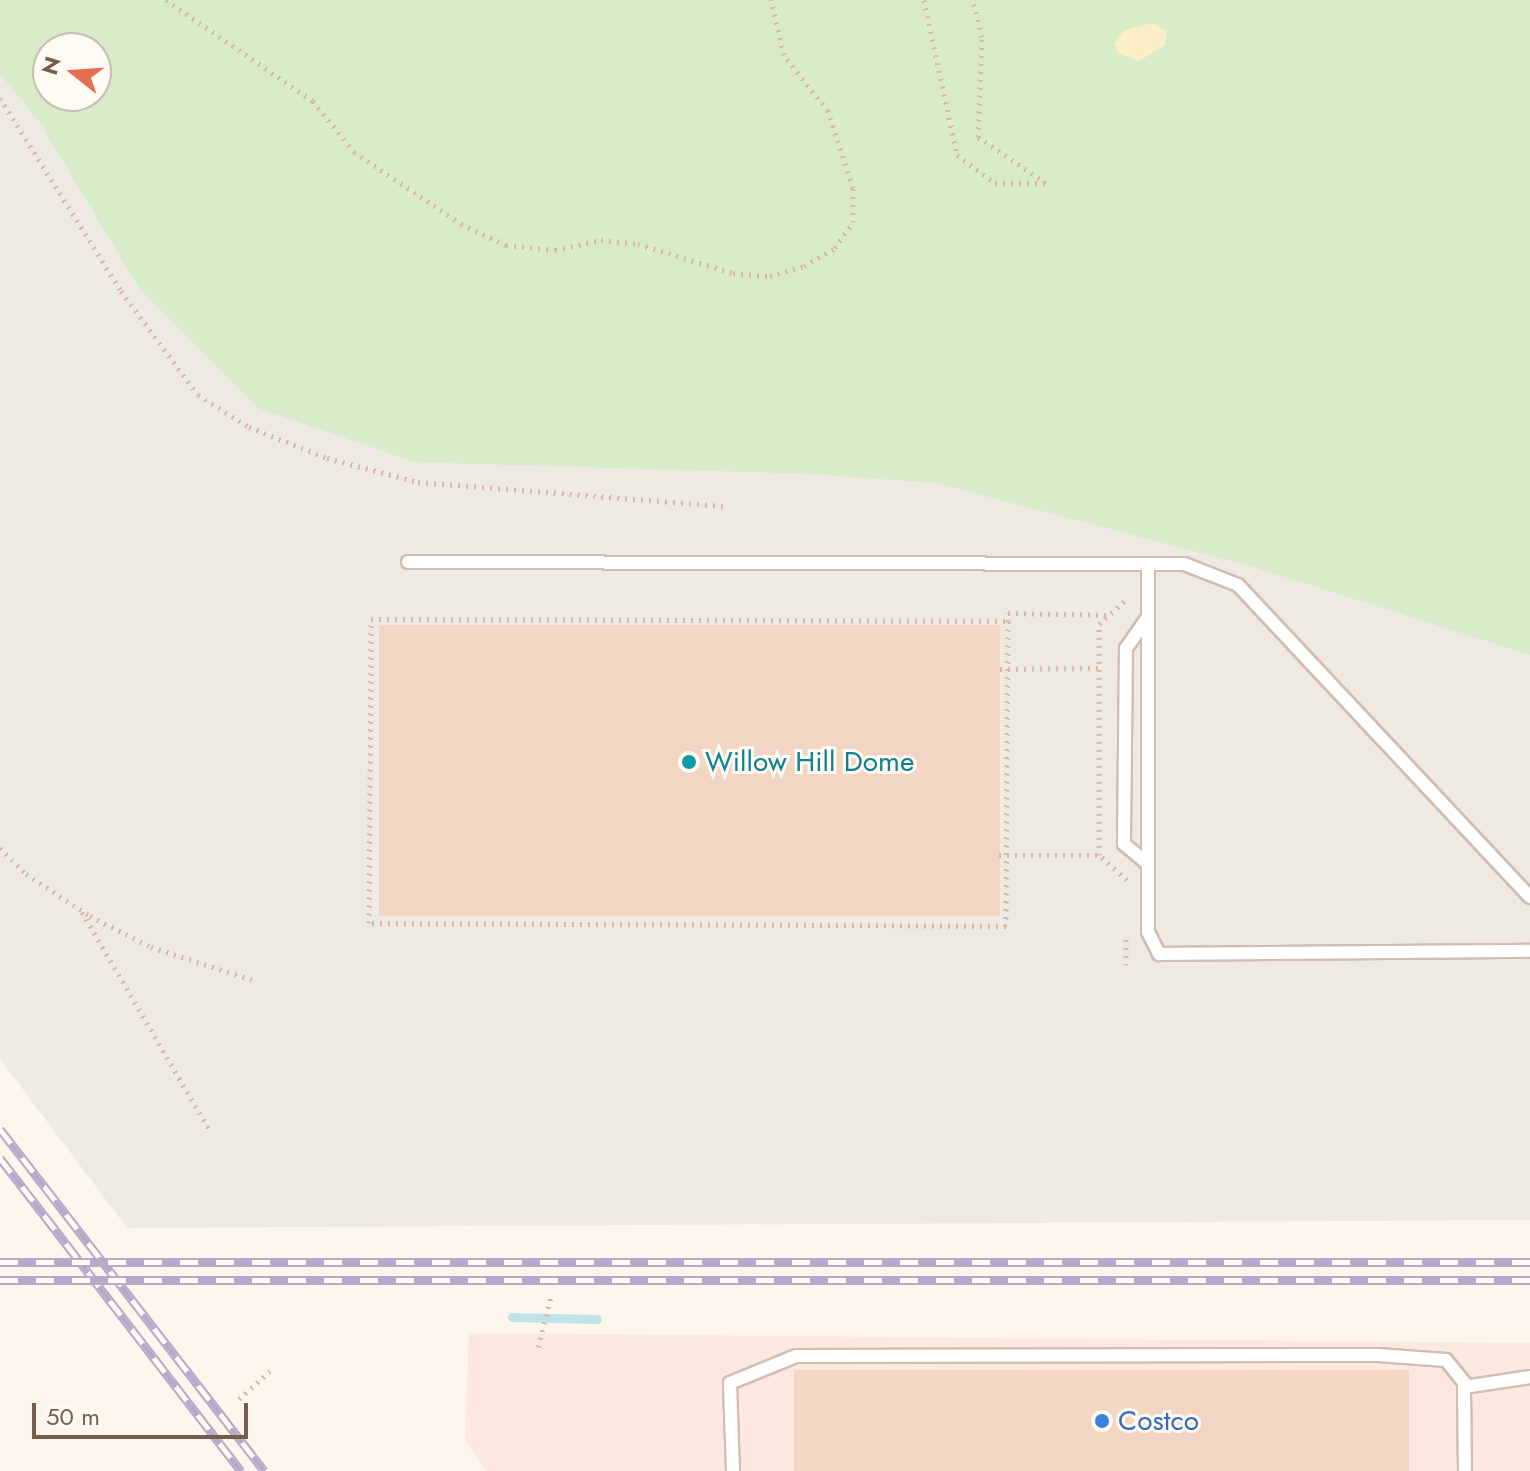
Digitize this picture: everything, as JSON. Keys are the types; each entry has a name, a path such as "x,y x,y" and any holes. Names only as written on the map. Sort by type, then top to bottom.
{"lane":[{"path":"408,562 1184,564 1238,585 1530,897"},
{"path":"1148,564 1148,932 1159,954 1530,951"},
{"path":"1148,617 1126,648 1124,844 1148,864"},
{"path":"733,1471 730,1383 796,1356 1378,1355 1446,1360 1467,1386 1465,1471"},
{"path":"1467,1386 1530,1377"}],"path":[{"path":"166,0 313,101 354,152 461,224 506,245 555,250 601,240 638,244 733,273 770,276 804,266 835,248 853,222 853,188 828,111 784,55 771,0"},
{"path":"924,0 957,155 995,183 1046,183 978,137 982,37 973,0"},
{"path":"0,98 121,291 198,395 249,427 327,458 418,482 725,506"},
{"path":"1008,621 371,619 369,923 1006,926 1007,668 1008,621 1008,613 1109,615"},
{"path":"1000,669 1099,668"},
{"path":"0,848 26,874 82,911 151,947 256,981"},
{"path":"999,855 1099,855"},
{"path":"82,911 209,1129"},
{"path":"538,1347 552,1293"},
{"path":"239,1399 271,1370"}],"shaded area":[{"path":"0,0 1530,0 1530,1220 127,1228 0,1059"},
{"path":"469,1333 1530,1343 1530,1471 487,1471 465,1441"}],"green space":[{"path":"0,0 1530,0 1530,655 1250,566 936,483 811,474 414,462 258,408 139,288 38,120 0,74"}],"sand":[{"path":"1153,23 1167,32 1165,45 1139,61 1118,53 1114,44 1125,30"}],"building":[{"name":"Willow Hill Dome","path":"379,625 1000,625 1000,916 379,916"},
{"name":"Costco","path":"794,1370 1409,1370 1409,1471 794,1471"}],"waterway":[{"path":"512,1317 597,1319"}],"railway":[{"path":"0,1129 264,1471"},
{"path":"0,1158 241,1471"},
{"path":"0,1262 1530,1262"},
{"path":"0,1280 1530,1280"}],"place":[{"name":"Willow Hill Dome","path":"689,762"},
{"name":"Costco","path":"1102,1421"}]}
